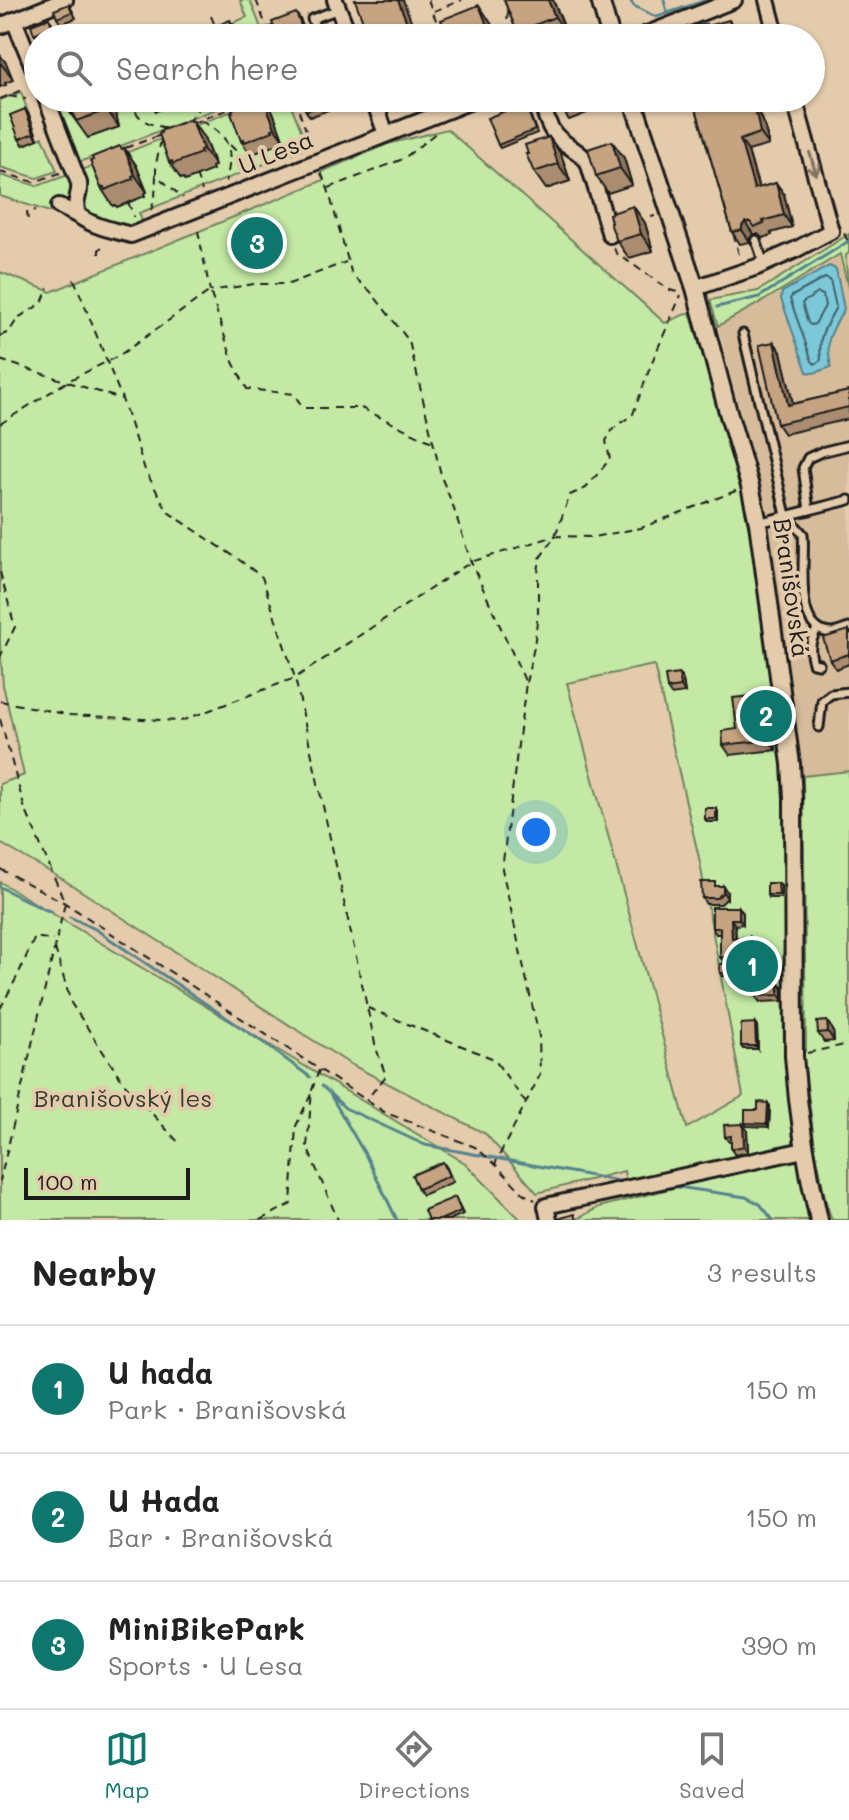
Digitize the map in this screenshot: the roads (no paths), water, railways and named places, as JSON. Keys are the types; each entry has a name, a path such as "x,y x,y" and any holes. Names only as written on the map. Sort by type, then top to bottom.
{"street":[{"path":"24,54 7,23 65,0"},
{"path":"600,0 607,24"},
{"path":"687,24 734,0"},
{"path":"767,0 773,24"},
{"path":"337,5 344,24"},
{"path":"51,112 79,183 80,190 75,202 84,220"},
{"path":"378,112 386,134"},
{"name":"U Lesa","path":"59,206 84,220 131,235 442,112"},
{"path":"545,112 553,132 588,162 610,235"},
{"name":"Branišovská","path":"637,112 695,288 758,523 784,707 793,798 794,1056 804,1150 819,1220"},
{"path":"695,288 744,272 837,232 798,112"},
{"path":"549,1220 546,1206 804,1150"}],"lane":[{"path":"314,24 312,19 337,5"},
{"path":"756,240 764,264"},
{"path":"743,334 786,515 803,534 804,606 808,618 817,629 832,633 849,628"},
{"path":"809,510 803,468 808,458 849,445"},
{"path":"758,523 849,500"},
{"path":"817,629 810,641 810,652 813,663 819,664"},
{"path":"819,727 822,701 831,694 849,692"}],"water":[{"path":"829,266 836,269 844,309 830,336 831,367 814,373 807,372 781,299 782,292"}],"waterway":[{"path":"630,0 634,6 656,17 707,0"},
{"path":"664,0 667,12"},
{"path":"717,307 759,297 849,241"},
{"path":"0,887 52,912"},
{"path":"70,917 95,929 310,1077"},
{"path":"322,1086 345,1108 425,1145 624,1182"},
{"path":"331,1096 366,1156 397,1220"},
{"path":"671,1186 746,1197 760,1204 773,1220"}],"place":[{"name":"MiniBikePark","path":"257,243"},
{"name":"U Hada","path":"766,716"},
{"name":"U hada","path":"752,966"}],"park label":[{"name":"Branišovský les","path":"123,1099"}]}
